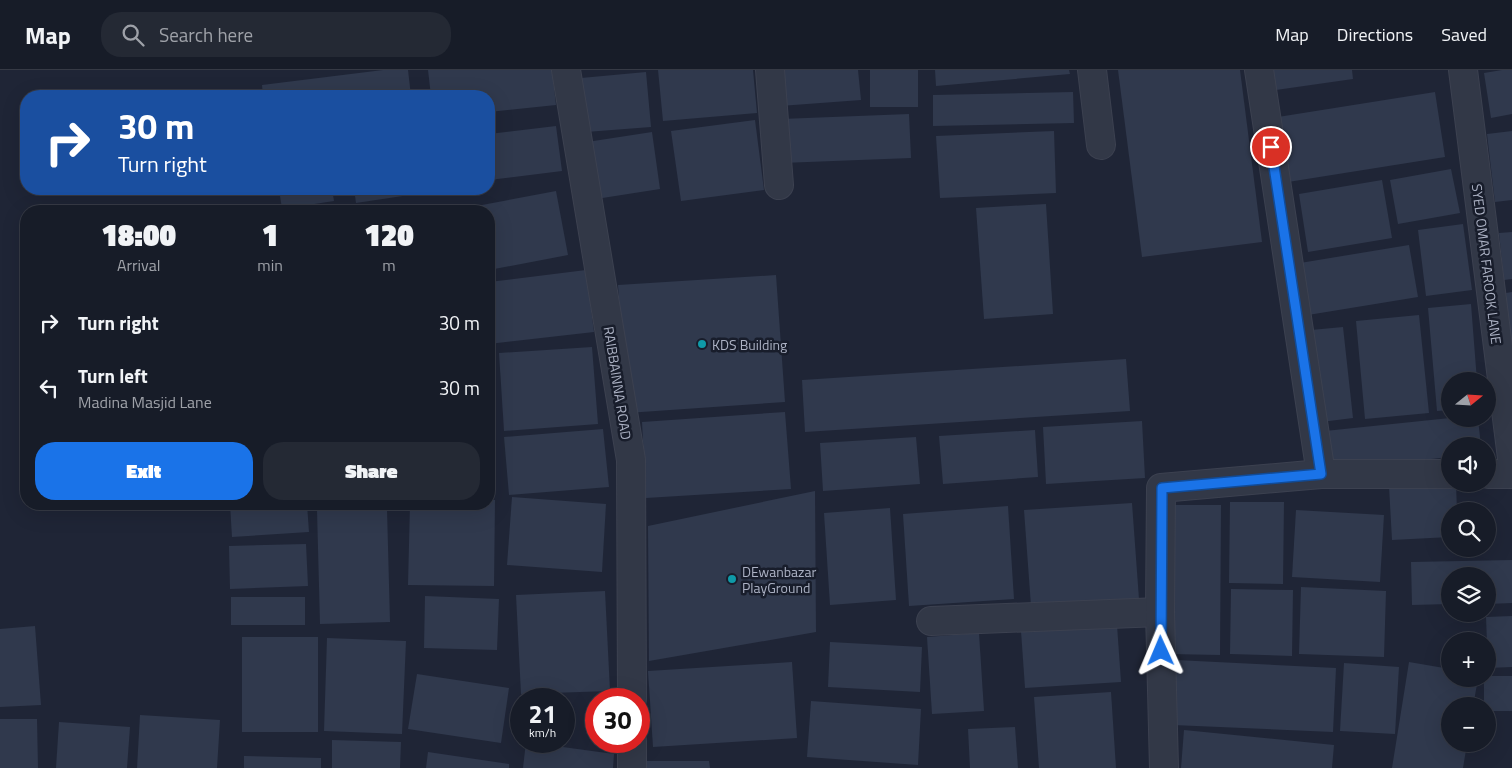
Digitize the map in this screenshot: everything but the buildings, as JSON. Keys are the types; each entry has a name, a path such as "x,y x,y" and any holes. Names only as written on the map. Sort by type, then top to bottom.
{"street":[{"name":"RAIBBAINNA ROAD","path":"566,70 631,460 632,688"},
{"path":"770,70 779,185"},
{"path":"1092,70 1101,145"},
{"path":"1259,70 1321,474"},
{"name":"SYED OMAR FAROOK LANE","path":"1463,70 1512,458"},
{"path":"1164,768 1160,612 1162,488 1321,474 1441,474"},
{"path":"1496,474 1512,474"},
{"path":"930,621 1160,612"},
{"path":"632,753 632,768"}],"place":[{"name":"KDS Building","path":"702,344"},
{"name":"DEwanbazar PlayGround","path":"732,579"}],"route":[{"path":"1161,651 1162,488 1321,474 1271,147"}]}
